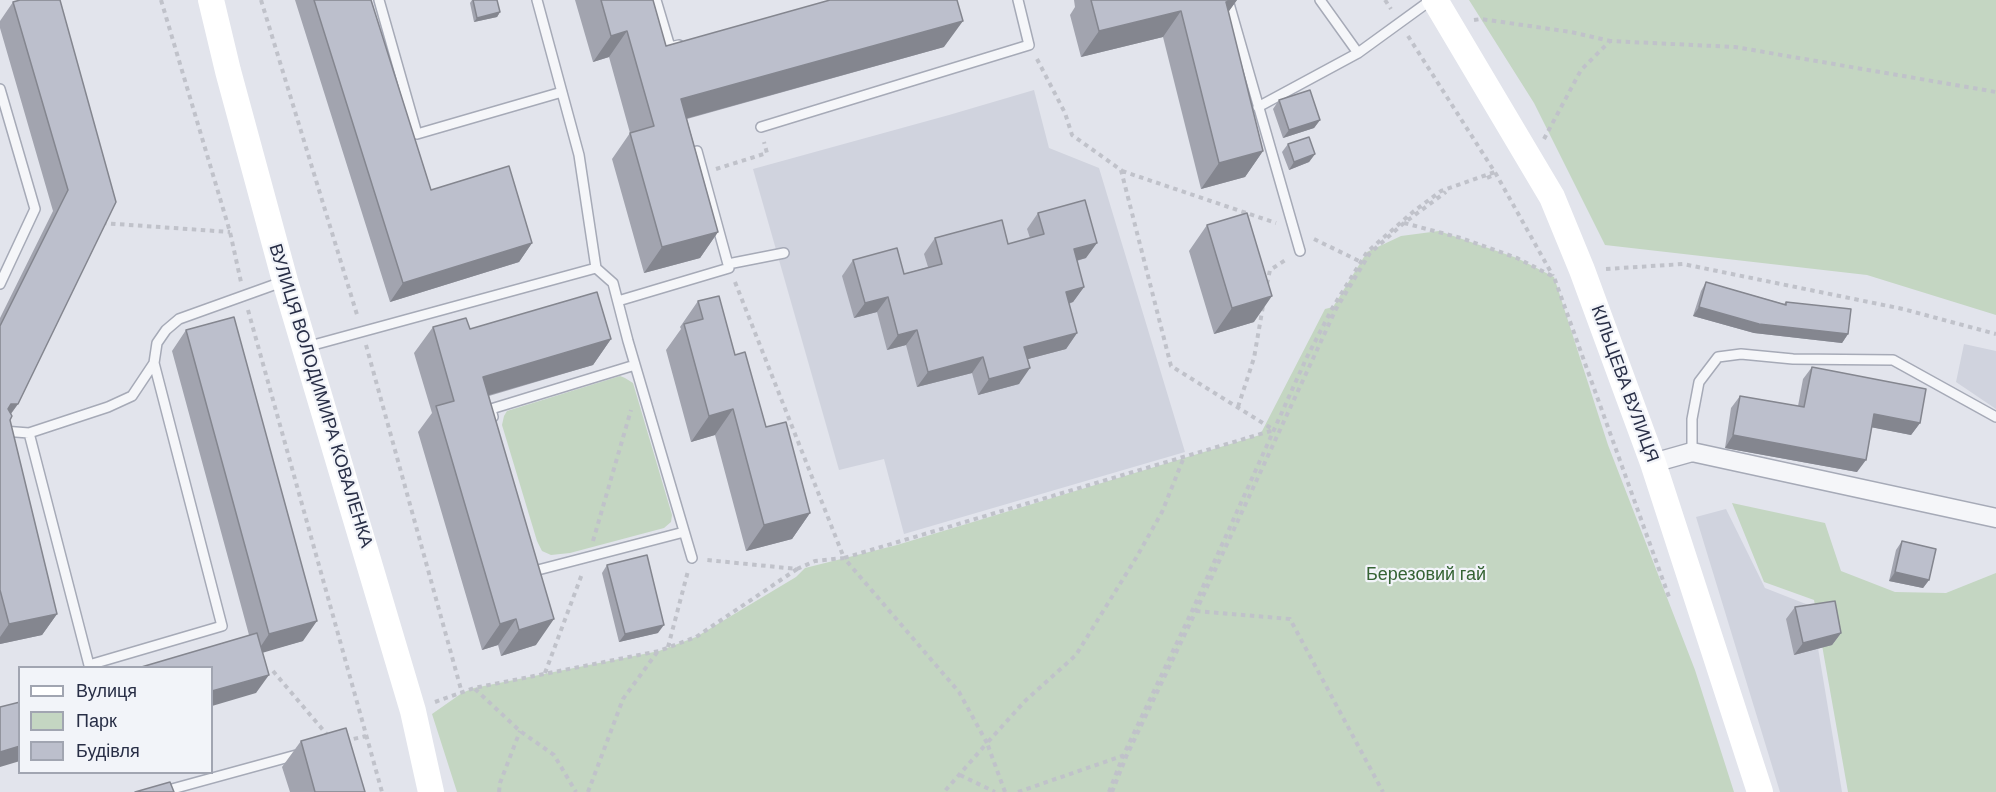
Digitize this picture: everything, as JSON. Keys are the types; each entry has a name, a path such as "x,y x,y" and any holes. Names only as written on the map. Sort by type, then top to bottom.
{"main road":[{"name":"ВУЛИЦЯ ВОЛОДИМИРА КОВАЛЕНКА","path":"211,0 285,281 414,711 431,792"},
{"name":"КІЛЬЦЕВА ВУЛИЦЯ","path":"1433,0 1450,23 1552,197 1582,270 1653,463 1760,792"}],"street":[{"path":"1653,463 1692,452 1996,518"}],"lane":[{"path":"379,0 417,134 562,92"},
{"path":"537,0 579,155 596,268 613,283 692,558"},
{"path":"656,0 670,47 693,41"},
{"path":"761,127 1029,45 1018,0"},
{"path":"1228,0 1300,251"},
{"path":"1320,0 1358,53"},
{"path":"1258,107 1358,53 1433,0"},
{"path":"0,89 35,208 0,284"},
{"path":"697,151 729,266"},
{"path":"618,302 729,266 784,253"},
{"path":"305,347 596,268"},
{"path":"29,433 89,665 222,626 154,363 157,343 166,330 179,319 285,281"},
{"path":"1692,452 1692,419 1699,382 1718,357 1741,354 1792,359 1893,360 1996,417"},
{"path":"0,431 29,433 108,407 132,396 154,363"},
{"path":"496,430 490,409 635,365"},
{"path":"531,560 534,571 684,532"},
{"path":"161,792 314,750"}],"path":[{"path":"161,0 230,232 244,295 382,792"},
{"path":"261,0 362,332 462,693"},
{"path":"1450,23 1481,19 1571,32 1610,41 1735,47 1996,92"},
{"path":"1400,22 1495,173 1554,278 1671,603"},
{"path":"1526,151 1544,139 1581,70 1610,41"},
{"path":"1029,45 1065,113 1071,135 1121,170 1294,229 1361,262"},
{"path":"703,173 757,156"},
{"path":"1121,170 1171,366 1274,430"},
{"path":"1111,792 1123,756 1194,611 1274,430 1333,307 1367,252 1442,190 1495,173"},
{"path":"102,223 230,232"},
{"path":"1402,223 1439,231 1517,258 1554,278"},
{"path":"1111,792 1336,309 1370,253 1402,223"},
{"path":"1265,294 1270,270 1300,251"},
{"path":"1582,270 1683,264 1903,309 1996,334"},
{"path":"729,266 844,558 959,692 987,742 1005,792"},
{"path":"1238,407 1254,358 1263,305"},
{"path":"544,674 588,557 640,381"},
{"path":"428,704 474,688 658,651 696,637 797,568 815,561 844,558 1274,430"},
{"path":"944,792 1026,701 1076,655 1162,512 1184,456"},
{"path":"668,646 692,558 797,568"},
{"path":"1194,611 1290,619 1383,792"},
{"path":"588,792 623,699 658,651"},
{"path":"273,671 336,744 366,736"},
{"path":"474,688 520,730 554,755 576,792"},
{"path":"499,792 500,783 520,730"},
{"path":"1018,792 1123,756"},
{"path":"960,775 995,792"}],"shaded area":[{"path":"1034,90 1049,148 1099,168 1185,452 904,534 884,459 839,470 753,169"},
{"path":"1964,344 1996,351 1996,409 1956,382"},
{"path":"1726,509 1765,588 1811,606 1842,792 1780,792 1696,517"}],"green space":[{"path":"1469,0 1996,0 1996,315 1867,275 1605,245 1534,103"},
{"name":"Березовий гай","path":"1439,231 1517,258 1554,277 1608,445 1695,670 1734,792 457,792 432,714 462,693 474,688 659,651 696,637 796,577 805,568 897,545 1260,435 1325,309 1333,307 1367,252 1401,236"},
{"path":"620,376 633,383 672,515 671,522 664,528 570,553 551,555 542,551 537,541 502,425 504,416 507,411"},
{"path":"1732,503 1825,523 1841,571 1895,592 1946,593 1996,573 1996,792 1848,792 1814,600 1764,582"}],"building":[{"path":"60,0 116,202 18,404 11,404 8,409 12,416 10,420 57,614 9,624 0,590 0,326 68,190 13,2"},
{"path":"314,0 371,0 431,190 509,166 532,243 403,283"},
{"path":"473,0 497,0 500,12 477,18"},
{"path":"601,0 653,0 666,46 830,0 957,0 963,21 681,99 718,232 662,247 630,133 654,126 627,31 611,36"},
{"path":"1091,0 1234,0 1226,2 1263,151 1219,163 1181,11 1099,31"},
{"path":"1310,90 1320,120 1289,130 1279,100"},
{"path":"1309,137 1315,154 1294,162 1288,144"},
{"path":"1085,200 1097,243 1074,249 1084,287 1066,292 1077,333 1024,347 1030,368 989,379 983,357 928,372 917,330 898,335 888,297 865,303 853,260 897,248 904,274 942,264 935,238 1002,220 1008,244 1044,234 1038,213"},
{"path":"1247,213 1272,296 1232,308 1207,225"},
{"path":"1706,282 1786,305 1786,302 1851,309 1848,334 1759,324 1699,307"},
{"path":"597,292 611,339 483,377 554,619 519,630 516,619 500,624 436,406 454,401 433,327 466,318 470,329"},
{"path":"719,296 735,355 745,352 766,427 786,422 810,513 764,525 733,409 709,416 684,324 703,319 698,301"},
{"path":"234,317 317,621 269,634 186,330"},
{"path":"1812,367 1926,389 1920,423 1874,414 1866,460 1733,435 1740,396 1804,407"},
{"path":"1902,541 1936,549 1929,580 1895,572"},
{"path":"647,555 664,625 625,634 607,565"},
{"path":"1835,601 1841,633 1803,643 1795,607"},
{"path":"257,633 269,675 213,691 213,666 145,666"},
{"path":"18,702 18,747 0,752 0,707"},
{"path":"346,728 365,792 315,792 301,741"},
{"path":"170,782 174,792 135,792"}]}
